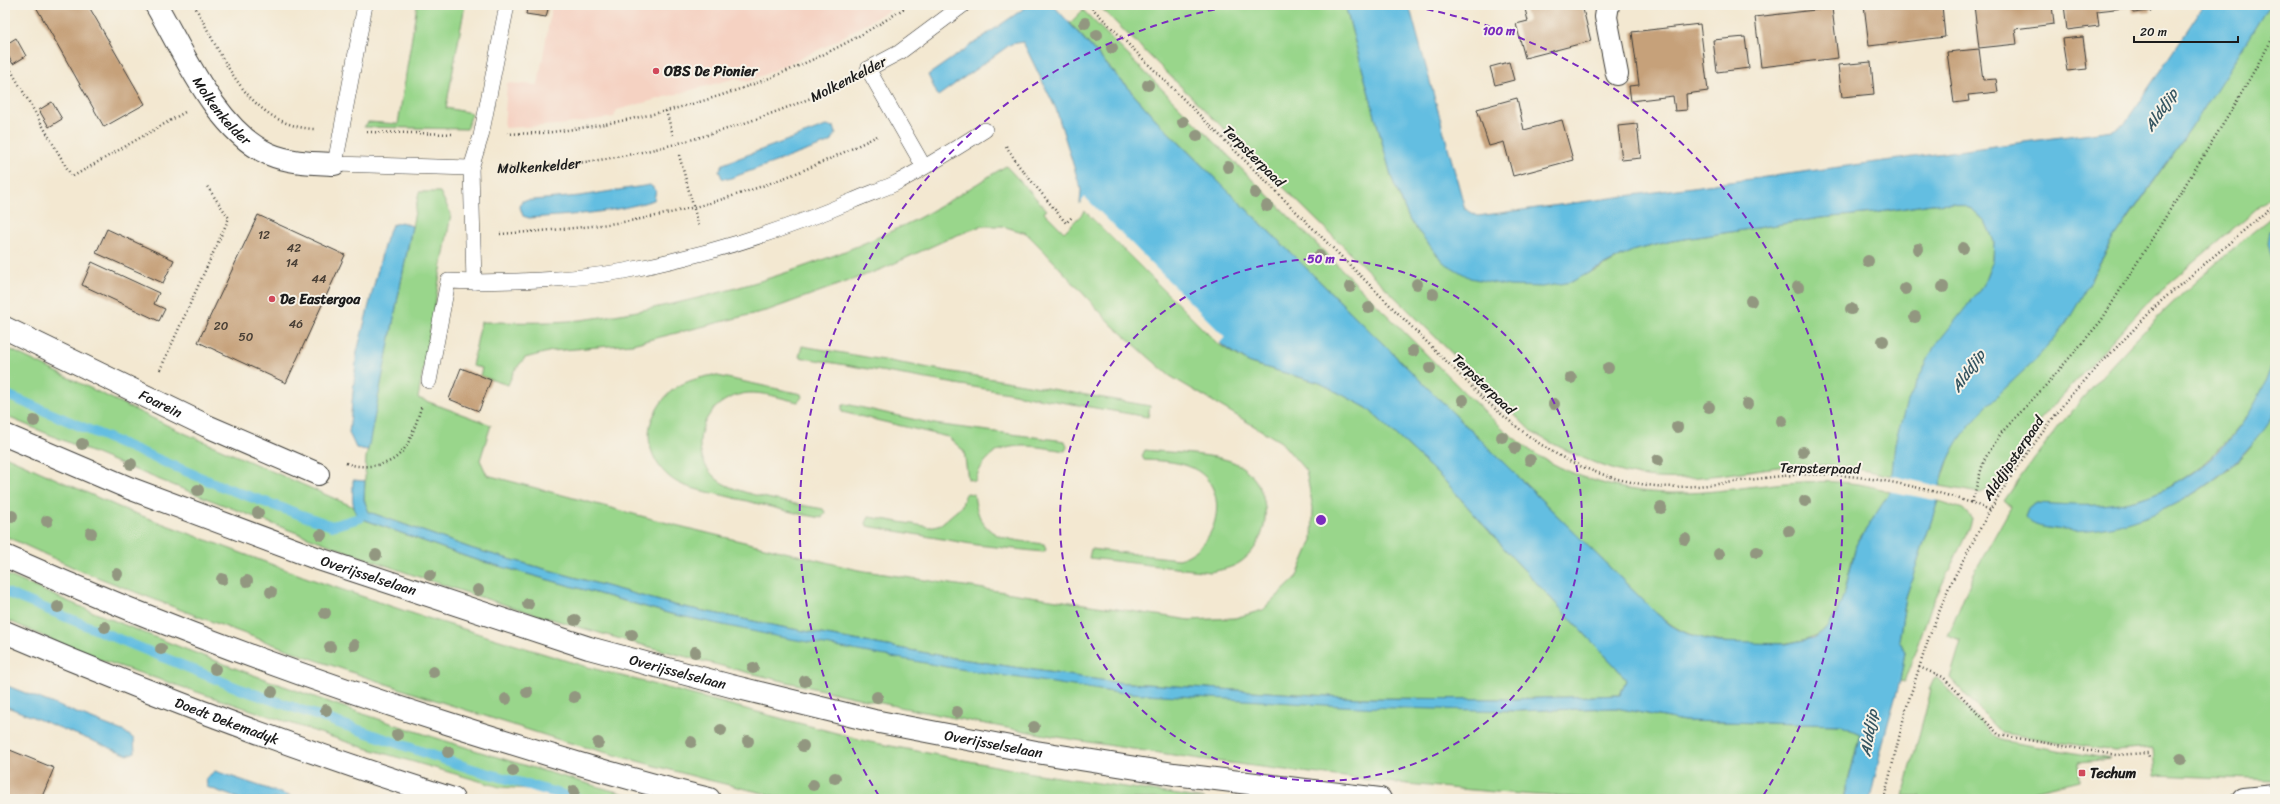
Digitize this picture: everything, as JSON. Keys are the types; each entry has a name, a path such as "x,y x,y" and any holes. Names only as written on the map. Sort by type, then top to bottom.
{"main road":[{"name":"Molkenkelder","path":"156,5 218,111 240,136 269,154 301,162 335,164"},
{"path":"1608,5 1606,16 1617,74"},
{"name":"Foarein","path":"5,328 148,398 316,473"},
{"name":"Overijsselselaan","path":"5,435 129,488 316,558 589,648 694,676 874,721 1036,752 1174,774 1380,799"},
{"path":"5,556 79,589 307,677 558,758 709,799"},
{"name":"Doedt Dekemadyk","path":"5,632 116,680 246,730 453,799"},
{"path":"2243,799 2275,796"}],"lane":[{"path":"335,164 365,5"},
{"path":"474,282 471,168 481,136 507,5"},
{"name":"Molkenkelder","path":"868,69 900,52 963,5"},
{"path":"868,69 924,167"},
{"path":"429,381 448,281 534,281 623,271 706,253 758,238 824,214 893,184 985,130"},
{"name":"Molkenkelder","path":"335,164 471,168"}],"path":[{"path":"194,5 240,85 264,112 277,120 293,126 342,131 481,136 551,132 614,123 666,112 748,88 808,62 909,5"},
{"name":"Terpsterpaad","path":"1090,5 1483,398 1537,444 1576,466 1637,484 1661,487 1798,474 1878,480 1954,497 1972,502 1990,510"},
{"path":"1972,502 1984,460 2002,432 2069,359 2101,321 2233,108 2275,34"},
{"path":"5,60 72,177 210,98"},
{"name":"Molkenkelder","path":"471,168 527,168 598,160 676,145 715,134 806,101 846,83 868,69"},
{"path":"666,112 673,135"},
{"path":"473,236 624,222 694,206 778,181 830,160 900,124"},
{"path":"985,130 994,125 1019,166 1066,223 1073,216"},
{"path":"679,155 706,253"},
{"path":"148,398 229,218 206,185"},
{"name":"Alddjipsterpaad","path":"1884,799 1895,749 1919,667 1949,587 1990,510 2047,424 2074,392 2160,302 2275,204"},
{"path":"316,473 321,453 350,464 366,467 395,460 408,442 429,381"},
{"path":"1919,667 1943,677 1998,735 2116,755 2148,753 2149,757"}],"shaded area":[{"name":"OBS De Pionier","path":"552,5 898,5 827,46 748,82 736,78 617,110 614,117 560,125 504,128 507,83 538,85"}],"green space":[{"path":"417,5 465,5 446,108 472,113 467,129 364,127 368,122 398,124"},
{"path":"1098,5 1345,5 1392,179 1410,221 1443,262 1595,271 1632,251 1672,241 1821,218 1874,213 1931,204 1954,203 1972,209 1985,221 1994,241 1993,260 1983,286 1968,305 1894,461 1892,476 1844,467 1820,465 1796,465 1691,478 1657,478 1624,473 1592,462 1533,433"},
{"path":"2269,5 2275,5 2275,193 2154,296 2037,423 1994,487 1980,493 1940,486 1949,458 1960,436 2066,324 2111,243 2190,130"},
{"path":"1083,10 1465,393 1509,434 1541,457 1560,467 1599,482 1641,491 1691,493 1790,483 1841,482 1874,487 1890,492 1875,519 1864,531 1856,546 1840,608 1829,626 1818,635 1783,644 1740,644 1720,642 1689,634 1667,622 1656,613 1161,125 1070,23"},
{"path":"1006,166 1047,210 1044,212 1064,232 1085,211 1218,344 1250,363 1320,383 1367,408 1445,481 1510,555 1616,667 1626,680 1620,695 1514,699 1358,698 1114,682 954,658 782,627 674,605 473,549 369,512 364,500 366,458 419,192 440,192 451,214 418,398 491,425 480,460 487,475 675,525 858,570 1190,620 1235,618 1263,610 1296,578 1312,540 1313,508 1306,471 1281,442 1170,376 1112,325 1026,233 1002,226 981,226 950,238 882,269 769,310 632,344 552,351 525,358 514,371 508,385 480,376 482,368 472,366 481,322 553,322 595,318 677,303 759,281 838,254 877,238 950,201"},
{"path":"2275,214 2275,230 2270,231 2275,276 2276,306 2276,337 2273,363 2261,395 2235,432 2203,464 2186,477 2149,496 2107,505 2077,506 2035,503 2029,507 2025,517 2044,527 2058,529 2080,529 2124,523 2166,508 2204,487 2239,459 2254,442 2275,410 2275,780 2155,775 2153,748 2115,751 2002,733 1950,678 1961,641 1948,636 1974,573 2011,507 2004,501 2063,421 2128,347 2199,278"},
{"path":"802,346 1150,406 1148,417 799,357"},
{"path":"5,347 175,429 354,507 360,518 470,558 671,614 1113,692 1515,711 1616,708 1684,721 1840,725 1860,734 1844,797 1819,799 1716,800 1612,799 1532,795 1413,785 1183,757 961,719 850,696 740,671 631,642 523,611 416,576 260,519 5,416"},
{"path":"713,375 801,394 802,397 798,402 768,395 745,393 725,401 714,409 706,420 701,432 700,445 702,457 708,469 718,480 738,490 768,498 823,509 825,512 822,518 689,487 674,480 666,474 659,465 650,446 649,436 650,425 659,405 671,392 685,383"},
{"path":"846,404 934,424 1065,441 1067,447 1065,451 1024,446 1000,450 990,456 982,467 975,481 968,479 964,451 948,437 842,412 842,406"},
{"path":"1145,450 1194,454 1220,458 1239,465 1250,474 1259,486 1264,499 1264,526 1260,539 1252,551 1242,561 1231,567 1210,572 1089,558 1091,549 1178,559 1191,554 1202,545 1210,533 1215,520 1217,507 1215,493 1208,481 1198,471 1185,465 1172,462 1144,460 1142,456"},
{"path":"5,456 121,508 308,578 405,611 584,666 870,742 1032,773 1205,799 788,799 704,779 563,741 313,659 79,570 5,536"},
{"path":"966,493 974,494 977,509 982,521 988,529 996,534 1017,541 1044,544 1046,550 1043,552 977,545 867,526 866,523 869,517 930,527 941,524 961,507"},
{"path":"1938,501 1963,509 1972,519 1969,529 1932,605 1904,682 1900,681 1905,652 1899,640 1906,597"},
{"path":"5,574 161,640 320,699 480,752 643,799 568,799 529,789 500,787 362,747 83,654 5,619"},
{"path":"1937,678 1996,738 2004,741 2111,759 2079,762 2080,780 2001,799 1921,799 1921,796 1903,796 1931,690 1929,690 1934,679"}],"water":[{"name":"Alddjip","path":"1029,5 1054,6 1161,125 1656,613 1673,627 1688,634 1717,642 1785,644 1814,638 1828,627 1836,614 1845,592 1856,545 1890,492 1895,443 1906,405 1934,347 1983,286 1993,260 1994,241 1985,221 1972,209 1954,203 1931,204 1874,213 1821,218 1672,241 1632,251 1571,282 1542,287 1509,286 1470,278 1443,262 1410,221 1392,179 1345,5 1409,5 1465,209 1478,216 2113,130 2125,123 2204,5 2269,5 2190,130 2112,242 2066,323 2049,345 1989,404 1955,447 1944,472 1938,501 1906,597 1899,640 1905,652 1900,681 1885,734 1870,799 1844,799 1860,734 1840,725 1684,721 1616,708 1515,711 1358,707 1113,692 953,668 780,637 671,614 470,558 360,518 353,505 353,480 365,481 364,500 369,512 473,549 674,605 782,627 954,658 1114,682 1358,698 1514,699 1620,695 1626,680 1616,667 1510,555 1445,481 1367,408 1320,383 1250,363 1222,345 1080,204 1081,190 1056,109 1023,42 1011,44 938,96 928,75"},
{"path":"826,126 834,127 836,133 831,142 728,179 722,178 719,171 723,164"},
{"path":"650,185 656,190 654,200 608,211 529,218 523,216 520,207 522,201 580,196"},
{"path":"401,222 412,226 368,450 356,448 349,433 357,352 386,238 392,225"},
{"path":"2275,230 2275,270 2268,243 2270,231"},
{"path":"2275,352 2276,405 2273,415 2265,429 2233,464 2212,481 2188,497 2163,510 2136,520 2109,527 2082,530 2055,529 2035,525 2025,517 2029,507 2035,503 2101,505 2140,498 2168,488 2193,472 2216,454 2236,431 2253,407 2266,380"},
{"path":"5,685 125,732 134,739 135,752 128,755 5,706"},
{"path":"215,771 298,799 240,799 207,787 206,778"}],"pier":[{"path":"1085,197 1225,337 1219,344 1079,205"},
{"path":"1890,475 1942,487 1940,501 1888,491"}],"building":[{"path":"35,5 88,5 145,104 104,127"},
{"path":"528,5 549,5 546,17 526,14"},
{"path":"1524,5 1582,5 1591,41 1525,58 1516,24 1528,21"},
{"path":"1864,5 1942,5 1945,37 1869,46"},
{"path":"1974,5 2052,5 2054,24 2015,29 2017,44 1979,48"},
{"path":"2064,5 2150,5 2151,11 2133,13 2132,7 2097,11 2099,26 2067,30"},
{"path":"1832,8 1838,58 1761,67 1755,17"},
{"path":"1700,24 1708,91 1686,94 1687,110 1675,111 1673,96 1631,101 1629,86 1639,85 1632,32"},
{"path":"1745,37 1749,68 1717,72 1713,40"},
{"path":"2083,37 2087,69 2067,71 2062,39"},
{"path":"16,38 26,56 13,64 5,51 5,45"},
{"path":"1979,49 1983,80 1996,79 1998,92 1968,95 1969,101 1954,103 1947,52"},
{"path":"1509,62 1514,80 1495,85 1490,67"},
{"path":"1871,62 1874,94 1842,97 1838,65"},
{"path":"1517,98 1524,130 1562,120 1573,160 1513,176 1504,142 1489,146 1477,109"},
{"path":"52,102 62,119 49,127 39,110"},
{"path":"1637,124 1641,158 1622,160 1618,126"},
{"name":"De Eastergoa","path":"258,215 345,255 286,383 198,342"},
{"path":"107,229 174,260 163,283 96,253"},
{"path":"92,262 159,293 154,304 165,309 159,321 82,285"},
{"path":"461,368 491,380 479,411 449,399"},
{"path":"5,748 54,768 41,799 5,799"}],"waterway":[{"path":"5,394 223,487 332,526 360,518"},
{"path":"5,592 240,689 472,769 578,799"}],"place":[{"name":"OBS De Pionier","path":"656,71"},
{"name":"De Eastergoa","path":"272,299"},
{"name":"Techum","path":"2082,773"}]}
